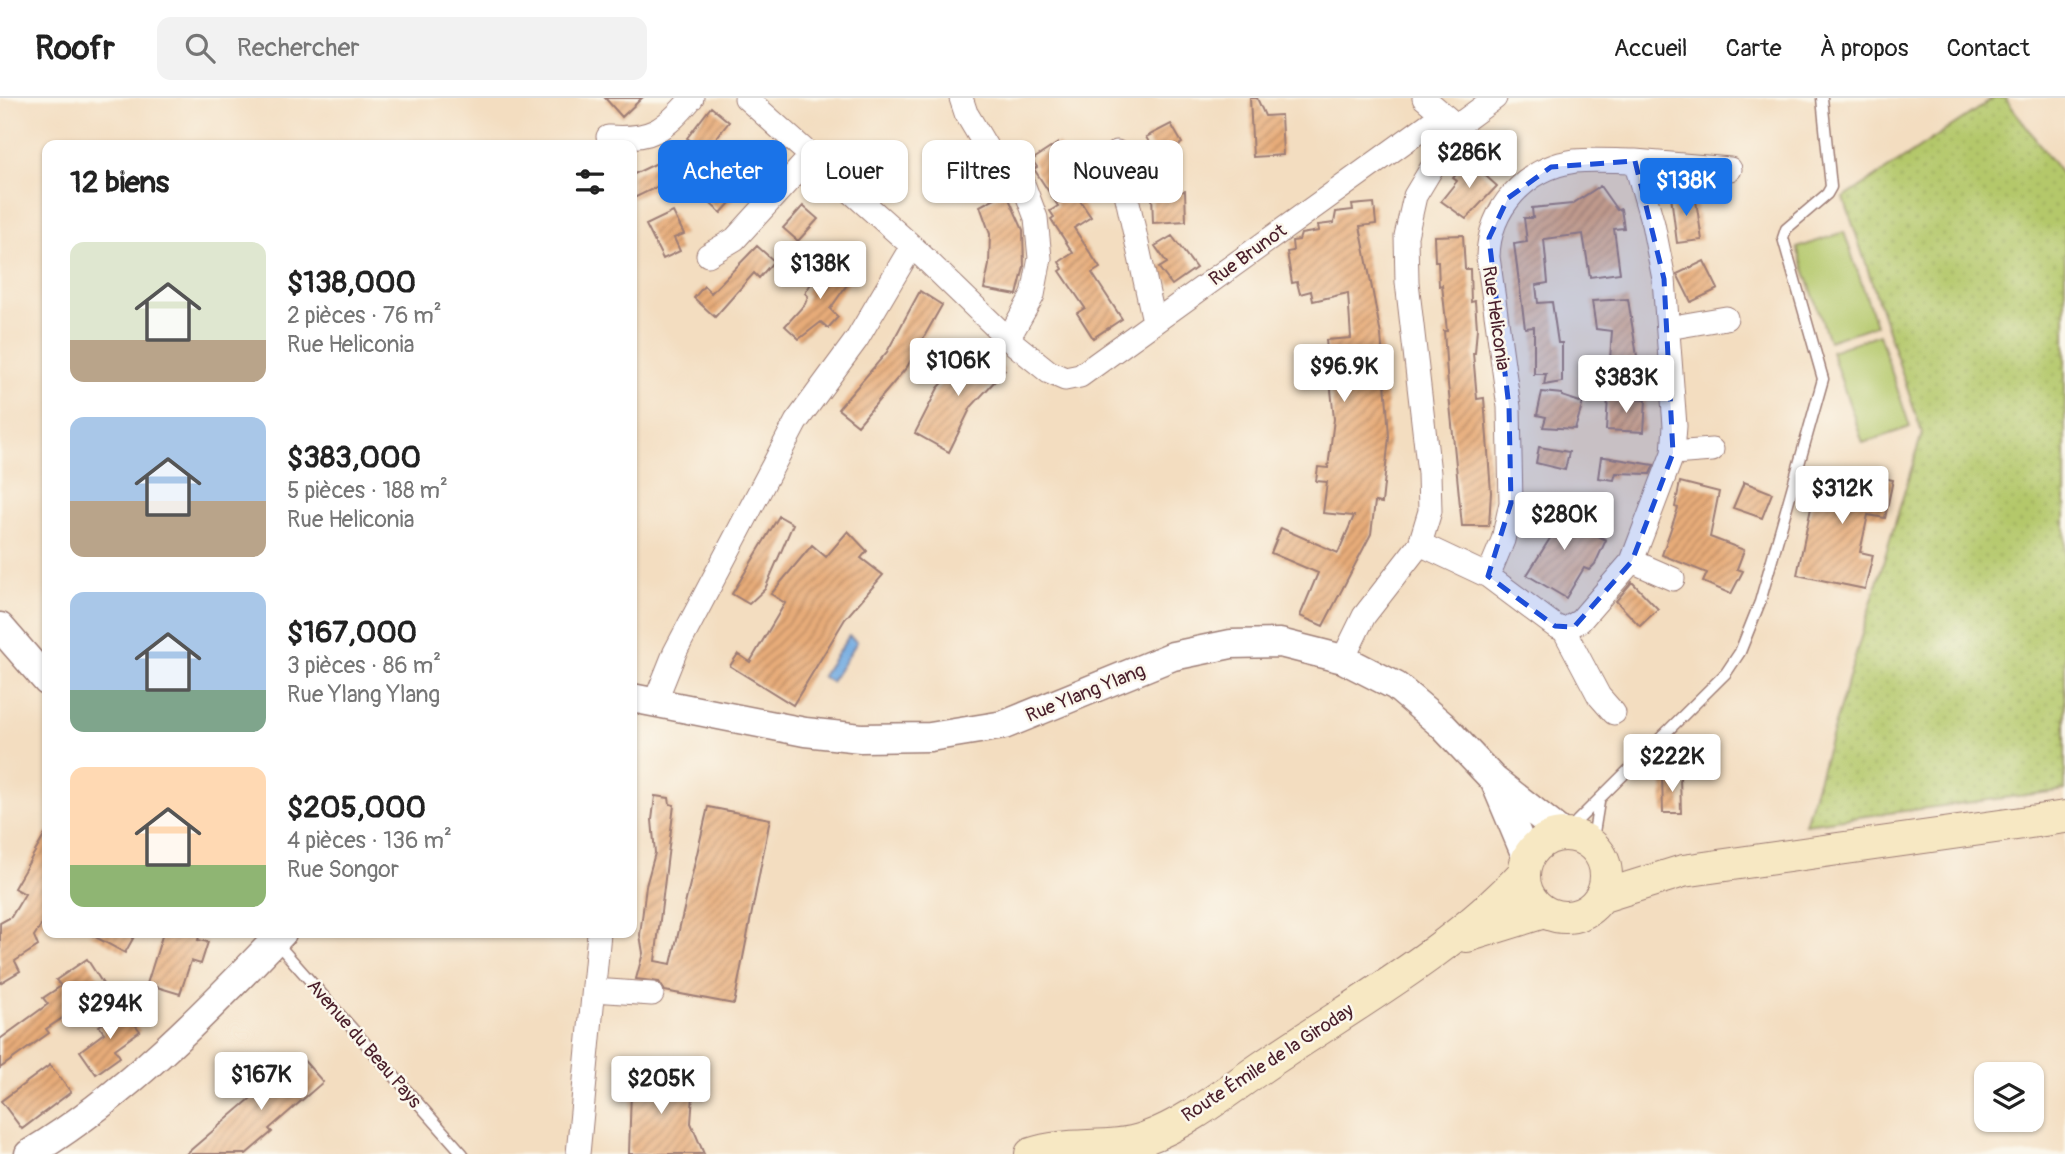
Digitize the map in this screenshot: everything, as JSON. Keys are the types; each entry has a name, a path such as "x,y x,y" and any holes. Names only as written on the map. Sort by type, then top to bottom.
{"main road":[{"path":"1525,866 1528,896 1544,912 1556,916 1581,914 1601,897 1682,871 2065,817"},
{"path":"1413,965 1499,900 1542,842 1580,842 1682,871"},
{"path":"1580,842 1606,874 1601,897"},
{"path":"1413,965 1470,934 1544,912"},
{"name":"Route Émile de la Giroday","path":"1031,1154 1048,1148 1135,1147 1195,1112 1413,965"}],"street":[{"path":"608,137 629,139 660,131 692,98"},
{"path":"746,98 801,147"},
{"path":"864,203 1009,339 1033,295 1040,258 1036,218 1022,181 988,150 966,113 961,98"},
{"path":"1343,659 1364,616 1420,544 1430,512 1429,472 1407,282 1406,236 1415,196 1450,120 1424,98"},
{"name":"Rue Brunot","path":"1009,339 1049,372 1065,379 1080,376 1154,321 1450,120 1495,98"},
{"name":"Rue Heliconia","path":"1488,576 1503,540 1511,503 1509,407 1488,257 1489,238 1495,217 1508,198 1530,179 1551,167 1575,161 1635,161 1730,169"},
{"path":"1564,630 1580,621 1632,561 1673,453 1675,426 1664,279 1653,224 1635,161"},
{"path":"708,255 736,239 801,167"},
{"path":"1128,203 1154,321"},
{"path":"644,700 675,652 796,422 857,339 912,246"},
{"path":"1668,328 1726,318"},
{"path":"1673,453 1712,450"},
{"path":"1420,544 1488,576 1564,630 1599,696 1614,713"},
{"path":"1632,561 1674,579"},
{"path":"0,627 42,675"},
{"name":"Rue Ylang Ylang","path":"644,700 804,732 861,738 930,737 1004,725 1173,656 1231,644 1280,643 1343,659 1396,686 1442,725 1494,780"},
{"path":"1494,780 1580,842"},
{"path":"1494,780 1525,866"},
{"path":"29,1154 79,1124 121,1090 272,938"},
{"path":"578,1154 599,938"},
{"path":"594,990 652,994"}],"lane":[{"path":"1580,842 1577,821 1726,673 1740,652 1760,602 1822,379 1783,238 1786,229 1827,194 1830,187 1822,98"},
{"path":"1580,842 1599,802"},
{"name":"Avenue du Beau Pays","path":"278,938 463,1154"}],"highlighted area":[{"path":"1635,161 1664,279 1673,453 1632,561 1574,627 1555,626 1488,576 1511,503 1509,407 1489,238 1508,198 1551,167"}],"green space":[{"path":"1994,98 2005,98 2065,179 2065,790 1805,824 1922,433 1844,198"},
{"path":"1844,232 1876,325 1829,341 1797,248"},
{"path":"1879,334 1910,427 1863,443 1831,351"}],"water":[{"path":"849,636 857,642 831,682 822,676"}],"building":[{"path":"605,98 642,98 622,117"},
{"path":"1250,98 1257,98 1265,116 1281,115 1283,155 1253,157"},
{"path":"711,107 729,122 715,140 687,138"},
{"path":"1171,124 1180,140 1148,140 1146,137"},
{"path":"1049,149 1049,192 1035,171 1035,158"},
{"path":"1468,160 1497,186 1466,219 1441,201 1457,181 1453,178"},
{"path":"657,163 658,186 637,197 637,173"},
{"path":"1600,186 1617,210 1621,209 1624,228 1614,229 1620,273 1590,277 1583,234 1544,239 1548,283 1536,285 1538,303 1552,302 1558,343 1562,343 1562,382 1544,385 1546,374 1534,374 1534,327 1525,328 1514,244 1527,242 1524,218 1533,218 1532,208 1572,204"},
{"path":"1183,191 1186,221 1153,223 1152,203 1183,203"},
{"path":"1695,194 1702,240 1677,243 1671,196"},
{"path":"710,203 730,203 721,213"},
{"path":"986,203 1011,203 1023,230 1024,267 1017,295 984,289 989,265 990,234 980,206"},
{"path":"1056,203 1082,203 1091,217 1074,228 1100,268 1092,273 1122,319 1093,338 1077,313 1085,308 1060,271 1063,269 1059,262 1073,253 1051,219 1054,217 1050,211 1058,206"},
{"path":"1374,203 1376,224 1360,226 1381,335 1387,407 1389,437 1382,503 1375,502 1371,534 1323,626 1300,616 1318,573 1271,553 1281,528 1338,553 1354,516 1323,513 1327,482 1316,481 1318,467 1328,468 1334,419 1326,340 1351,338 1348,293 1313,301 1311,291 1300,294 1297,282 1292,283 1287,252 1293,251 1292,241 1299,240 1301,234 1319,231 1318,225 1334,223 1336,212 1353,210 1352,205"},
{"path":"803,206 818,219 798,241 783,228"},
{"path":"673,212 684,234 674,238 680,251 663,259 646,225"},
{"path":"1463,235 1465,269 1470,269 1471,302 1475,301 1477,328 1473,353 1477,399 1484,398 1491,492 1489,526 1462,526 1447,374 1444,331 1447,331 1442,285 1439,286 1438,261 1435,261 1434,236"},
{"path":"1172,236 1196,268 1172,285 1159,268 1167,263 1155,246"},
{"path":"757,246 774,261 759,278 754,273 715,317 694,298 704,286 711,293"},
{"path":"831,261 851,279 830,309 838,317 828,328 821,322 799,339 785,326 805,304 808,296 805,293"},
{"path":"1704,261 1718,289 1691,302 1677,274"},
{"path":"920,291 942,305 907,367 858,425 838,409 887,352"},
{"path":"1628,299 1639,369 1609,374 1612,331 1596,329 1592,301"},
{"path":"977,345 1005,370 971,407 949,452 915,433 938,388"},
{"path":"1542,392 1562,394 1583,403 1575,429 1543,427 1546,417 1537,415"},
{"path":"1608,397 1646,400 1644,432 1606,430"},
{"path":"1539,447 1569,452 1565,470 1536,463"},
{"path":"1601,457 1654,465 1650,474 1616,473 1614,480 1598,478"},
{"path":"1820,465 1893,480 1885,518 1868,515 1860,552 1873,555 1865,589 1797,575"},
{"path":"1680,482 1719,492 1710,537 1744,550 1737,569 1743,571 1731,594 1703,582 1707,573 1662,555 1678,508 1675,507"},
{"path":"1744,482 1772,493 1762,518 1733,508"},
{"path":"1540,505 1606,540 1595,564 1589,570 1584,568 1566,598 1527,575 1554,532 1532,523"},
{"path":"779,516 793,524 765,589 749,604 732,594"},
{"path":"848,531 867,551 861,558 883,575 845,619 793,705 730,666 738,654 750,662 785,603 771,594 812,545 826,557"},
{"path":"1632,582 1658,609 1640,626 1616,601"},
{"path":"1662,775 1680,775 1681,813 1663,813"},
{"path":"655,796 669,798 670,804 674,805 655,961 671,964 708,807 770,819 734,1004 665,991 659,982 636,979 643,953 640,935 646,886 655,853 652,820"},
{"path":"42,840 42,924 34,936 38,946 15,961 20,971 0,983 0,923 11,917 25,894 14,888"},
{"path":"97,938 133,938 125,953"},
{"path":"161,938 199,938 208,942 201,964 191,961 180,994 147,984"},
{"path":"87,959 103,984 73,1005 76,1009 46,1029 49,1033 0,1068 0,1039 48,1004 43,998 61,986 56,980"},
{"path":"123,1009 140,1031 115,1049 120,1057 96,1074 80,1051 104,1033 99,1026"},
{"path":"300,1056 323,1082 269,1129 272,1132 246,1154 186,1154"},
{"path":"50,1065 71,1092 22,1129 1,1101"},
{"path":"630,1073 694,1081 691,1123 704,1154 629,1154 631,1090 618,1089"}]}
